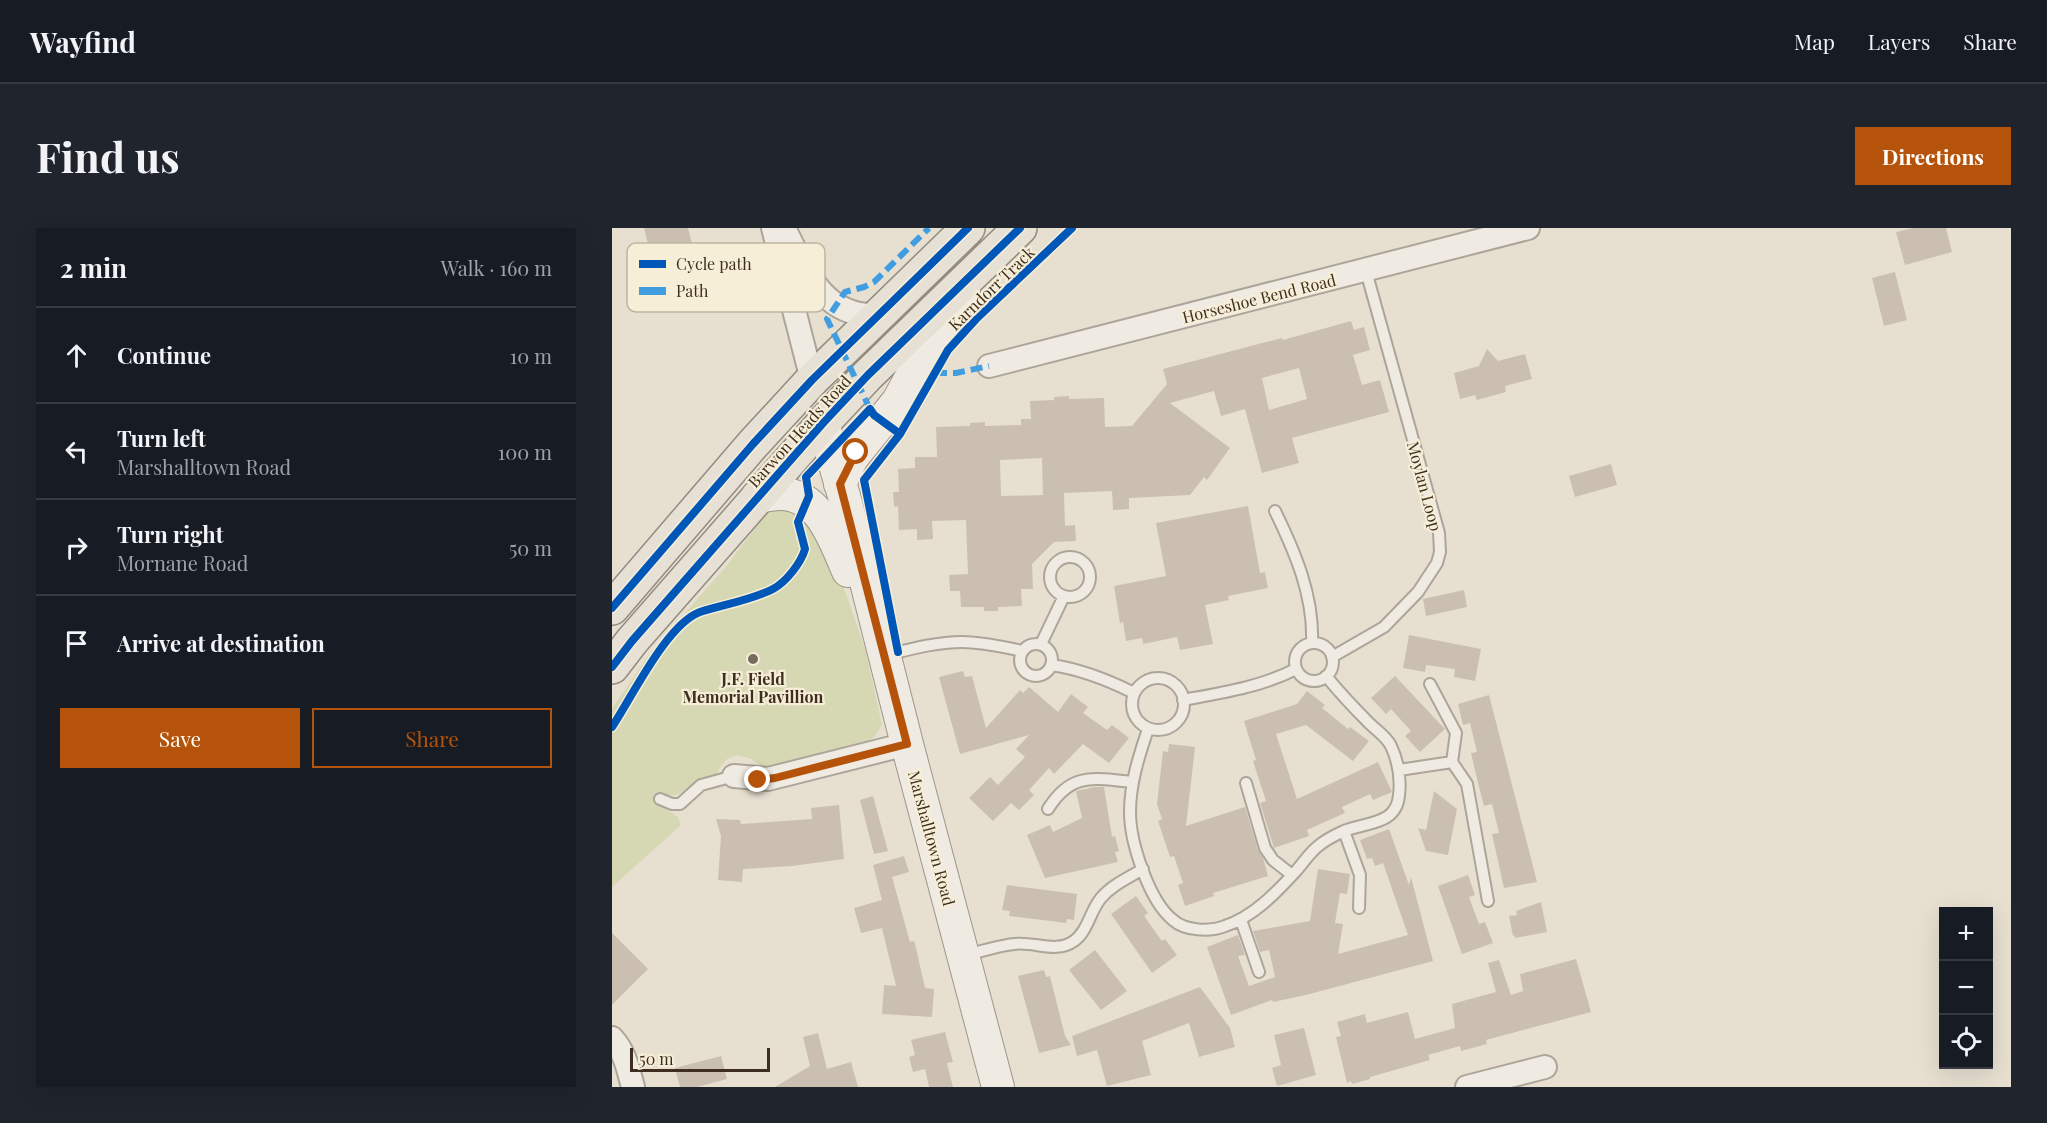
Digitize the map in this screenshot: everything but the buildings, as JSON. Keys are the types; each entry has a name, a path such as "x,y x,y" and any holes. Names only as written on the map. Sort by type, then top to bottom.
{"main road":[{"name":"Barwon Heads Road","path":"612,608 753,444 812,380 968,228"},
{"name":"Barwon Heads Road","path":"612,667 823,423 868,375 1020,228"},
{"name":"Marshalltown Road","path":"812,380 823,423"}],"street":[{"path":"773,228 777,243"},
{"path":"784,228 792,243"},
{"name":"Horseshoe Bend Road","path":"989,366 1528,228"},
{"path":"840,484 856,452 898,401 978,268"},
{"path":"825,295 839,308 853,314 877,315"},
{"path":"795,312 812,380"},
{"name":"Marshalltown Road","path":"823,423 998,1087"},
{"path":"757,497 789,495 817,512 830,530 883,645"},
{"path":"734,776 758,780 768,779 907,744"},
{"path":"612,1038 625,1058 633,1087"},
{"path":"1467,1087 1545,1067"}],"lane":[{"name":"Moylan Loop","path":"1332,657 1384,627 1418,592 1437,563 1440,552 1439,533 1366,271"},
{"path":"1275,511 1298,558 1313,621 1312,642"},
{"path":"1041,644 1064,596"},
{"path":"883,645 933,645 961,642 992,644 1023,651"},
{"path":"1312,642 1323,645 1332,657 1332,668 1326,676 1316,681 1310,681 1299,675 1294,663 1297,651 1312,642"},
{"path":"1041,644 1052,655 1052,665 1049,670 1040,675 1030,674 1022,667 1023,651 1031,645 1041,644"},
{"path":"1052,665 1067,667 1104,679 1134,693"},
{"path":"1183,700 1232,692 1285,675 1296,669"},
{"path":"1148,729 1132,782 1130,814 1133,838 1143,869 1151,889 1173,921 1185,927 1202,929 1223,927 1241,920 1266,902 1317,848 1344,831 1384,820 1396,810 1399,796 1399,770 1390,744 1341,695 1326,676"},
{"path":"1166,680 1174,684 1183,700 1180,717 1166,729 1148,729 1141,724 1132,709 1134,693 1140,685 1148,681 1166,680"},
{"path":"1430,684 1456,733 1452,762 1467,783 1488,901"},
{"path":"1399,770 1452,762"},
{"path":"660,799 670,804 680,804 701,785 734,776"},
{"path":"1048,810 1057,795 1066,787 1080,781 1098,779 1132,782"},
{"path":"1246,783 1265,848 1273,860 1292,875"},
{"path":"1344,831 1360,875 1359,908"},
{"path":"963,956 1017,943 1052,948 1064,946 1074,941 1084,929 1100,899 1114,886 1143,869"},
{"path":"1241,920 1259,972"}],"green space":[{"path":"779,508 797,510 828,544 865,648 882,725 875,736 864,744 776,768 761,766 751,759 738,755 727,759 719,768 717,775 702,779 683,792 661,794 656,803 678,817 681,825 612,887 612,709 648,656 728,564 767,512"}],"marked path":[{"path":"870,409 827,319 845,292 874,282 929,228"},
{"path":"935,373 956,373 989,366"}],"cycle path":[{"path":"612,608 753,444 812,380 968,228"},
{"path":"612,667 632,641 823,423 868,375 1020,228"},
{"name":"Karndorr Track","path":"898,652 864,480 900,434 948,350 977,318 1072,228"},
{"path":"612,727 651,663 675,631 688,619 700,612 765,593 778,586 792,572 805,549 798,522 809,496 806,477 870,409 874,415 900,434"}],"place":[{"name":"J.F. Field Memorial Pavillion","path":"753,659"}],"route":[{"path":"758,780 775,778 907,744 840,484 856,452"}]}
